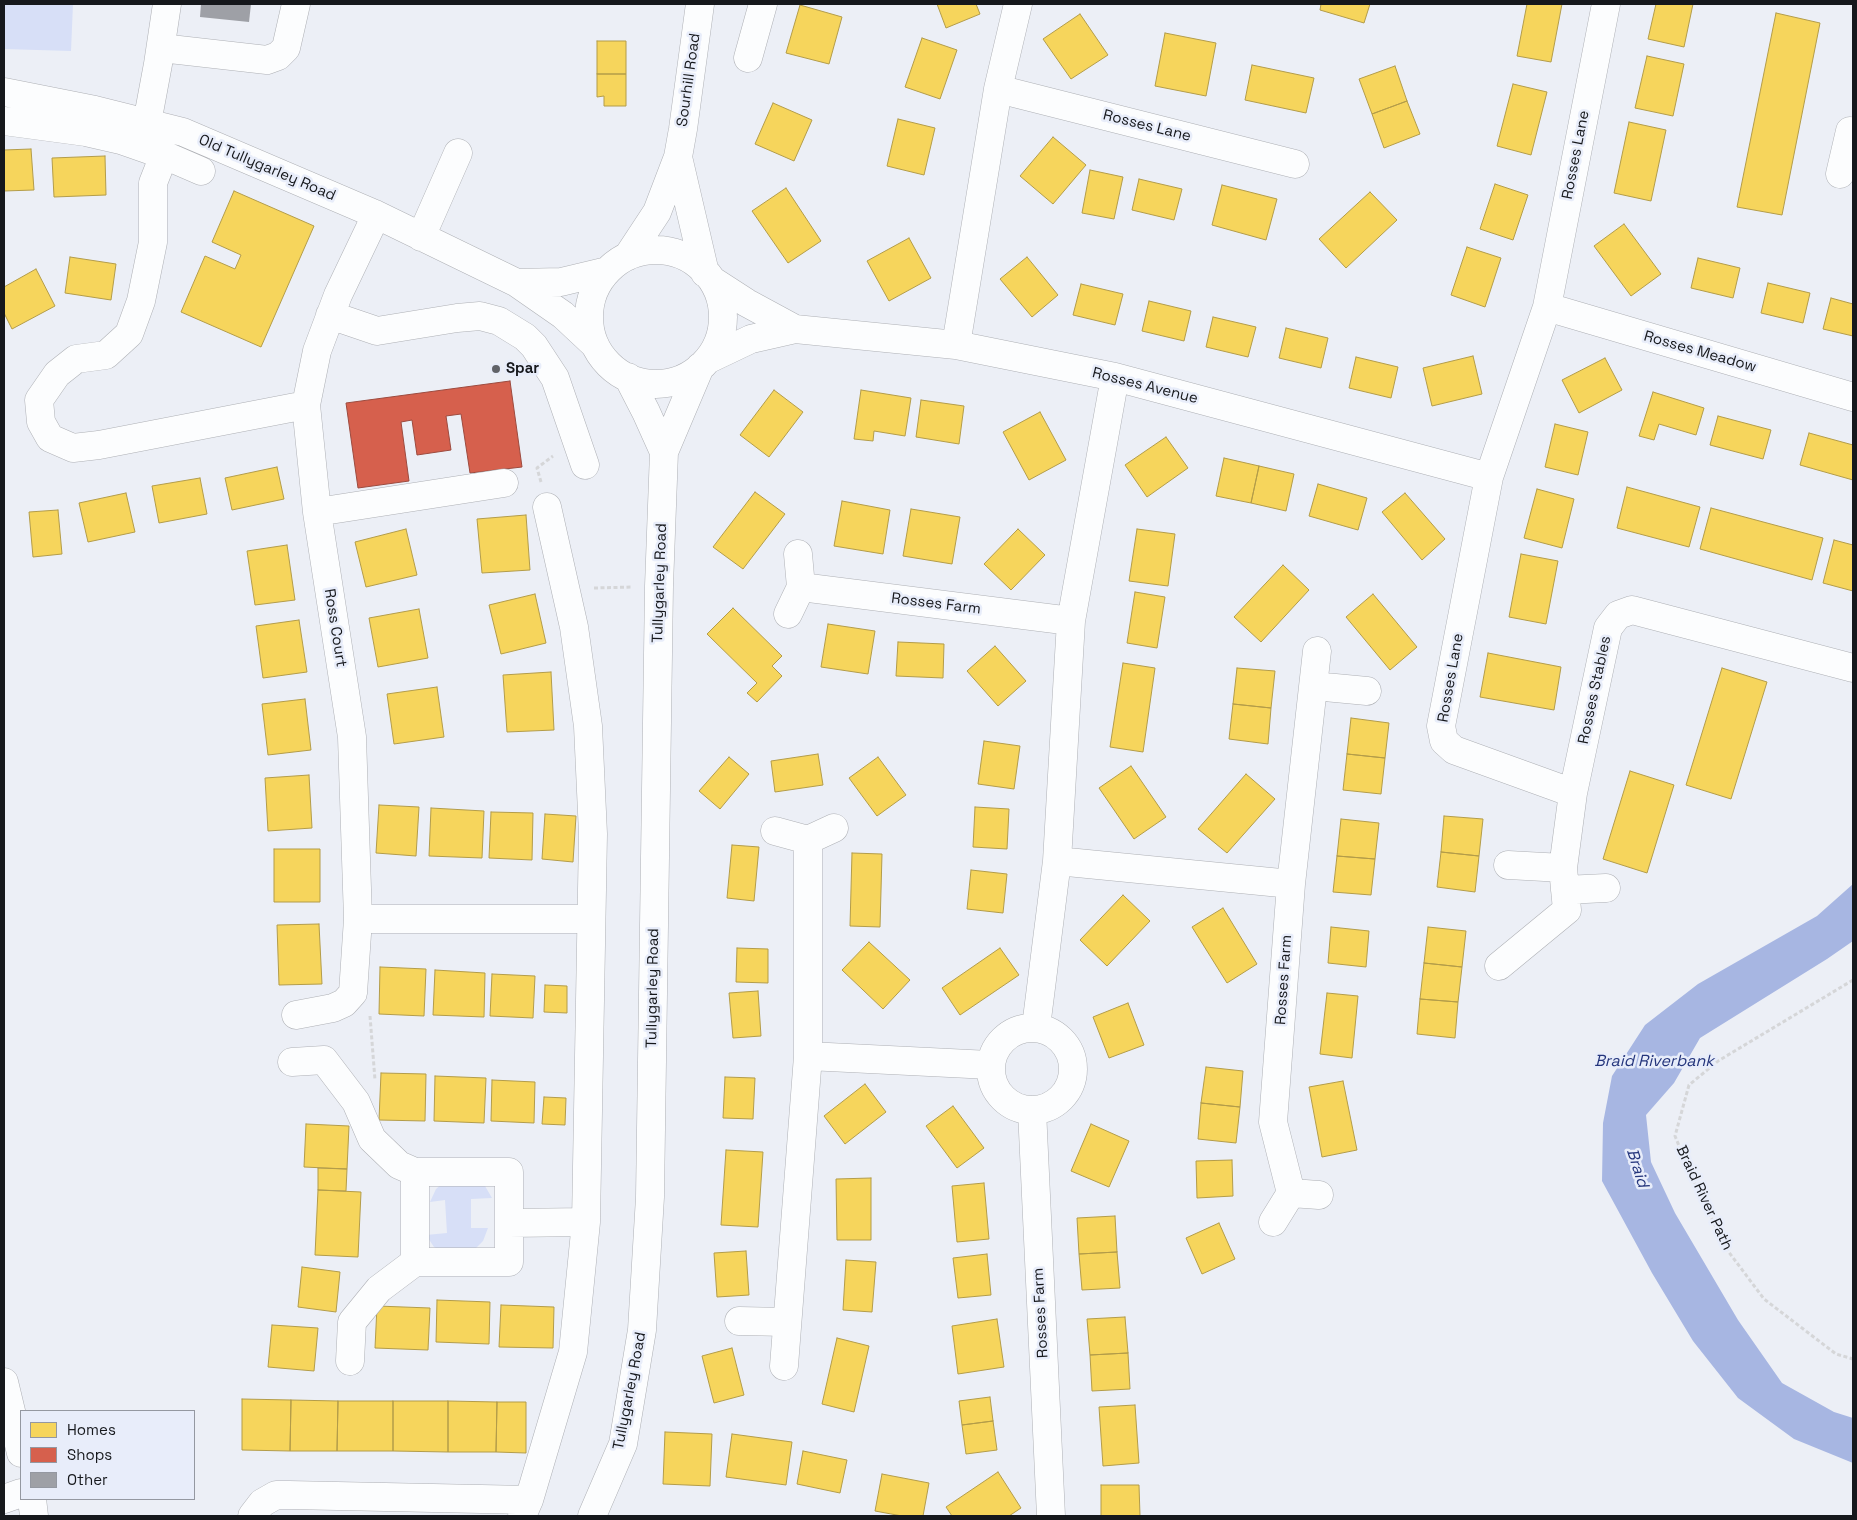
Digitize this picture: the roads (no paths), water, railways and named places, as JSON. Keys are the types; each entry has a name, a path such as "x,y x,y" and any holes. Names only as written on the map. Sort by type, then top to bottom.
{"street":[{"path":"146,123 161,48 167,4"},
{"path":"161,48 268,60 278,56 286,48 296,4"},
{"name":"Sourhill Road","path":"617,264 657,212 678,157 700,4"},
{"path":"748,58 763,4"},
{"path":"956,344 998,89 1018,4"},
{"name":"Rosses Lane","path":"1573,793 1454,750 1444,741 1441,726 1489,476 1547,307 1606,4"},
{"name":"Rosses Lane","path":"998,89 1295,164"},
{"name":"Old Tullygarley Road","path":"4,92 95,110 183,132 375,214 517,283 564,315 594,344"},
{"path":"4,121 86,132 121,140 201,171"},
{"path":"1840,174 1852,126"},
{"path":"421,237 458,153"},
{"path":"164,156 153,183 153,242 141,301 129,334 106,355 76,359 57,374 39,400 40,422 50,438 73,448 99,445 306,405"},
{"name":"Sourhill Road","path":"678,157 709,277"},
{"name":"Ross Court","path":"296,1015 344,1004 352,993 358,919 352,736 317,512 306,405 317,351 330,315 375,214"},
{"path":"660,250 681,254 699,266 709,277 721,300 723,322 719,341 705,363 694,372 676,381 656,384 637,382 620,374 605,361 594,344 589,325 590,306 596,287 617,264 640,252 660,250"},
{"name":"Old Tullygarley Road","path":"517,283 561,282 617,264"},
{"name":"Rosses Avenue","path":"709,277 747,303 795,329"},
{"name":"Rosses Meadow","path":"1547,307 1853,397"},
{"path":"330,315 377,331 480,316 499,322 525,338 534,346 555,378 580,452"},
{"name":"Rosses Avenue","path":"705,363 751,339 795,329 956,344 1115,377 1489,476"},
{"name":"Tullygarley Road","path":"592,1516 623,1444 642,1330 650,1197 659,586 664,452 705,363"},
{"name":"Tullygarley Road","path":"628,377 664,452"},
{"path":"1036,1027 1057,861 1071,621 1115,377"},
{"path":"317,512 504,483"},
{"path":"252,1516 262,1503 276,1495 525,1508 573,1352 586,1222 593,834 588,726 574,627 547,507"},
{"path":"788,614 801,587 798,554"},
{"name":"Rosses Farm","path":"801,587 1071,621"},
{"name":"Rosses Stables","path":"1565,890 1573,793 1608,628 1618,615 1632,610 1853,668"},
{"name":"Rosses Farm","path":"1291,1194 1273,1122 1291,884 1317,651"},
{"path":"1314,686 1367,691"},
{"path":"776,831 808,840 834,828"},
{"path":"784,1366 808,1056 808,840"},
{"path":"1057,861 1291,884"},
{"path":"1508,865 1565,890 1606,888"},
{"path":"1499,966 1565,890"},
{"path":"358,919 590,919"},
{"path":"1036,1027 1050,1031 1061,1039 1069,1050 1073,1071 1067,1091 1058,1101 1046,1108 1032,1110 1021,1109 1010,1104 1002,1097 991,1077 990,1065 993,1052 1000,1041 1011,1033 1023,1028 1036,1027"},
{"path":"808,1056 990,1065"},
{"path":"292,1062 324,1060 356,1102 372,1139 399,1166 415,1172 509,1172 509,1262 415,1262 378,1289 352,1322 350,1362"},
{"name":"Rosses Farm","path":"1032,1110 1051,1516"},
{"path":"415,1172 415,1262"},
{"path":"1274,1222 1291,1194 1318,1195"},
{"path":"509,1223 586,1222"},
{"path":"739,1321 786,1322"},
{"path":"6,1399 20,1449"},
{"path":"4,1499 20,1493"},
{"path":"32,1500 34,1516"}],"water":[{"name":"Braid Riverbank","path":"1853,884 1853,941 1700,1038 1674,1083 1646,1115 1651,1162 1675,1213 1738,1320 1782,1383 1834,1412 1853,1418 1853,1463 1794,1439 1738,1398 1693,1341 1652,1273 1602,1181 1603,1123 1612,1076 1645,1025 1698,984 1817,916"}],"place":[{"name":"Spar","path":"496,369"}],"water label":[{"name":"Braid","path":"1637,1168"}]}
